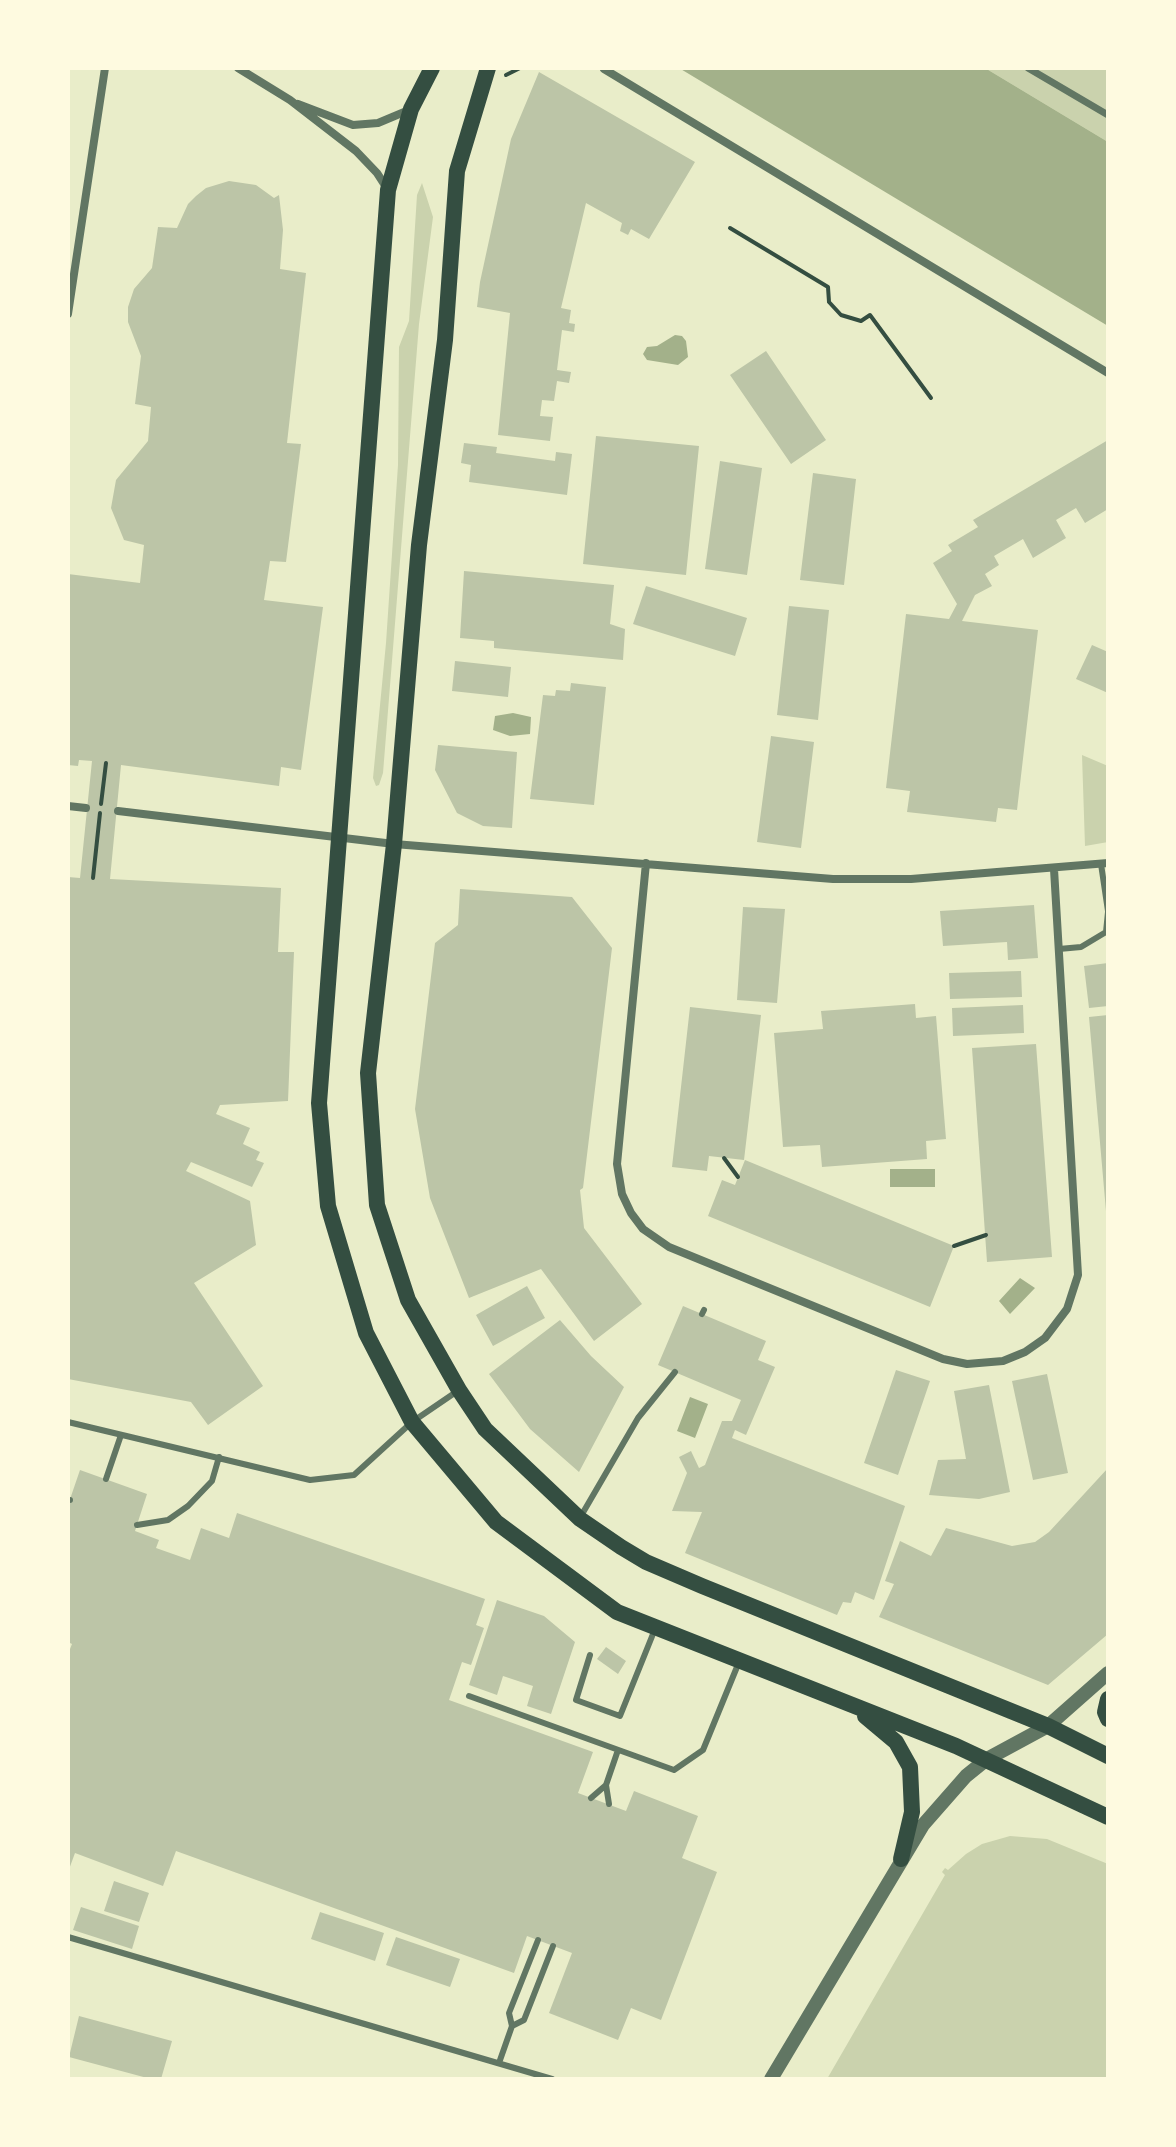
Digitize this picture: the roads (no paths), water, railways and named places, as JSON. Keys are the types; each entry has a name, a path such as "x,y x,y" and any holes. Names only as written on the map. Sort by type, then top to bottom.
{"main road":[{"path":"432,68 411,109 388,190 319,1103 328,1206 366,1333 412,1422 496,1522 617,1612 987,1759 1108,1817"},
{"path":"488,68 457,171 445,340 419,545 394,844 368,1073 377,1205 408,1300 485,1429 580,1519 646,1562 1048,1726 1108,1756"},
{"path":"1108,1699 1105,1712 1108,1719"},
{"path":"855,1707 896,1742 910,1767 912,1812 901,1859"}],"street":[{"path":"68,314 105,68"},
{"path":"238,68 290,100 356,151 388,190"},
{"path":"1028,68 1108,115"},
{"path":"604,69 1108,373"},
{"path":"290,100 353,125 378,123 411,109"},
{"path":"68,806 86,808"},
{"path":"118,811 394,844 833,879 911,879 1105,864"},
{"path":"646,863 617,1164 619,1185 631,1213 643,1229 669,1247 955,1362 991,1363 1025,1352 1053,1329 1067,1309 1076,1287 1079,1260 1054,869"},
{"path":"771,2079 923,1825 966,1776 987,1759 1048,1726 1108,1673"}],"lane":[{"path":"1059,949 1081,947 1106,932 1105,864"},
{"path":"580,1519 638,1418 675,1372"},
{"path":"68,1422 310,1480 354,1475 412,1422 459,1390"},
{"path":"106,1479 121,1435"},
{"path":"137,1525 168,1520 188,1506 212,1481 219,1457"},
{"path":"590,1655 576,1700 620,1716 655,1629"},
{"path":"469,1696 674,1770 703,1750 739,1662"},
{"path":"609,1804 606,1785 618,1750"},
{"path":"591,1798 606,1785"},
{"path":"68,1937 552,2079"},
{"path":"499,2063 512,2026 509,2013 538,1940"},
{"path":"512,2026 524,2020 553,1946"}]}
